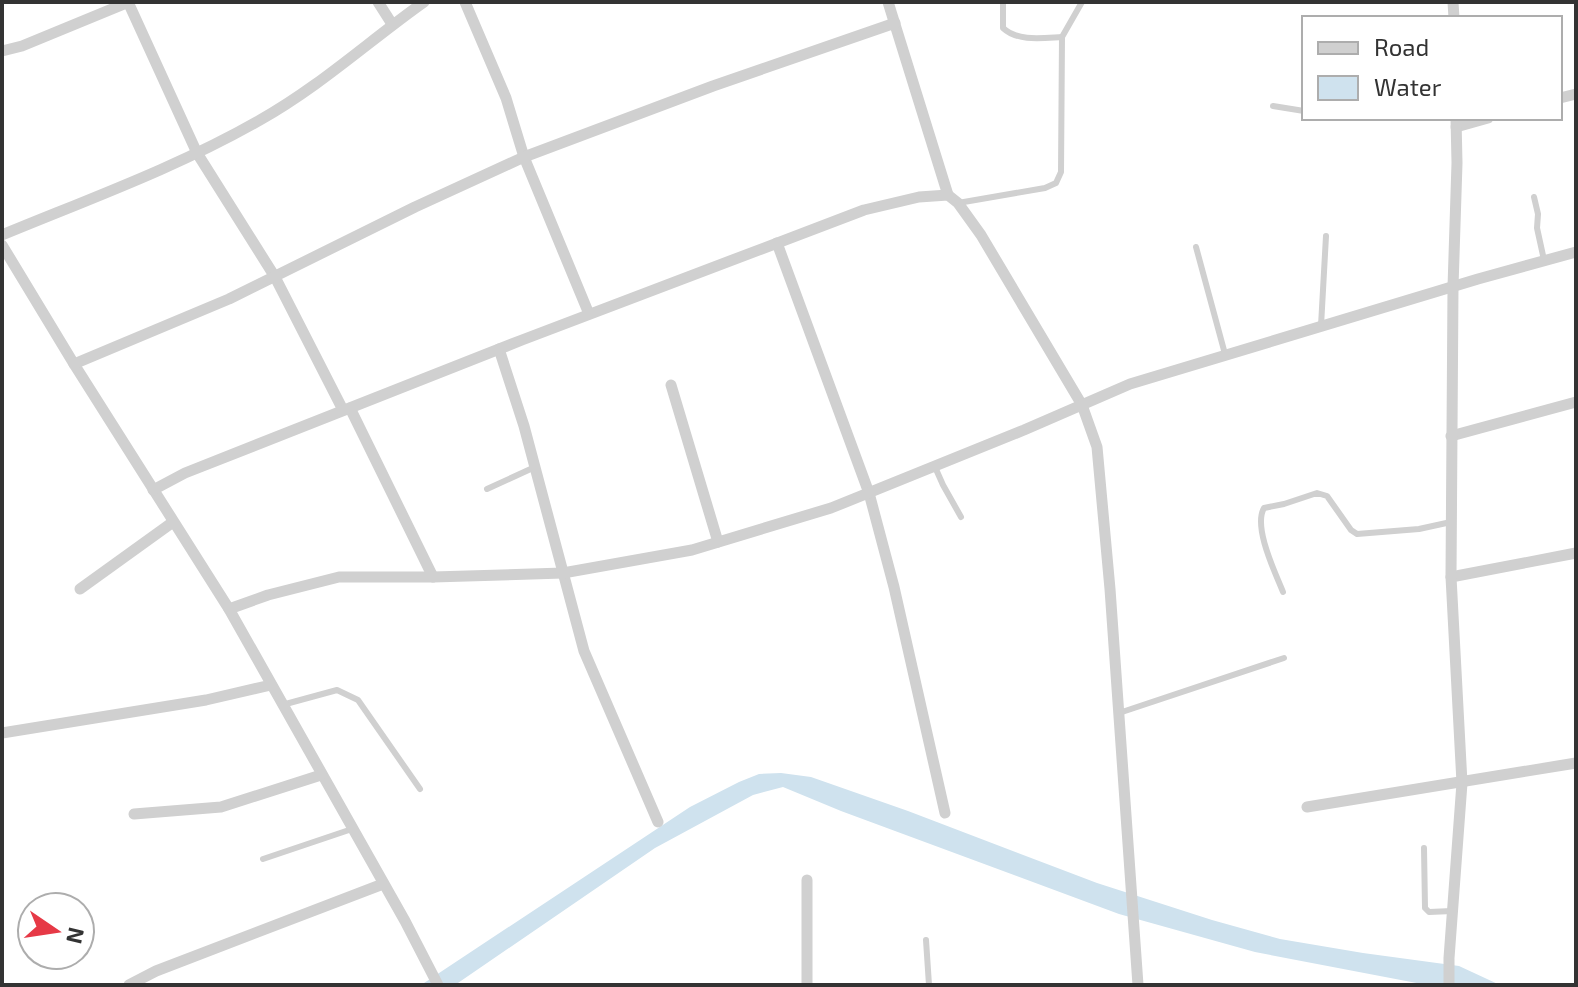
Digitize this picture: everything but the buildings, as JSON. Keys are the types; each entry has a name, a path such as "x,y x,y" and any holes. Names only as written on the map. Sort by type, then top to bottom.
{"street":[{"path":"2,51 129,2 197,153 275,277 433,577"},
{"path":"378,2 392,24"},
{"path":"2,235 182,161 261,120 347,62 424,2"},
{"path":"465,2 506,98 524,157 589,314"},
{"path":"888,2 948,195 958,203 981,235 1082,405 1097,447 1138,985"},
{"path":"74,364 229,299 524,157 713,86 895,23"},
{"path":"1449,985 1462,783 1451,577 1456,122"},
{"path":"153,490 185,473 499,349 864,210 919,197 948,195"},
{"path":"777,243 869,493 894,587 945,813"},
{"path":"2,245 229,609 437,983"},
{"path":"229,609 268,595 339,577 563,573 692,550 831,508 1130,384 1576,252"},
{"path":"499,349 535,467 584,651 658,822"},
{"path":"671,385 718,542"},
{"path":"1451,436 1576,402"},
{"path":"80,589 173,522"},
{"path":"1451,577 1576,553"},
{"path":"2,733 206,700 271,685"},
{"path":"1307,807 1576,763"},
{"path":"134,814 221,807 321,775"},
{"path":"807,880 807,985"},
{"path":"129,985 156,971 383,884"}],"lane":[{"path":"1003,2 1003,28 1008,32 1027,38 1062,37"},
{"path":"958,203 1045,188 1056,183 1061,172 1062,37 1082,2"},
{"path":"1273,106 1302,111"},
{"path":"1534,197 1544,261"},
{"path":"1321,326 1326,236"},
{"path":"1196,247 1225,354"},
{"path":"487,489 535,467"},
{"path":"935,467 961,517"},
{"path":"1283,592 1269,558 1260,519 1264,508 1317,493 1327,496 1357,534 1419,529 1451,522"},
{"path":"1119,713 1284,658"},
{"path":"282,705 337,690 358,700 420,789"},
{"path":"263,859 352,829"},
{"path":"1424,848 1425,908 1429,912 1452,911"},
{"path":"926,940 929,985"}],"water":[{"path":"759,774 811,777 1097,883 1212,920 1280,939 1459,966 1500,985 1427,985 1255,952 1119,914 783,787 753,795 655,848 455,985 421,985 690,807"}]}
